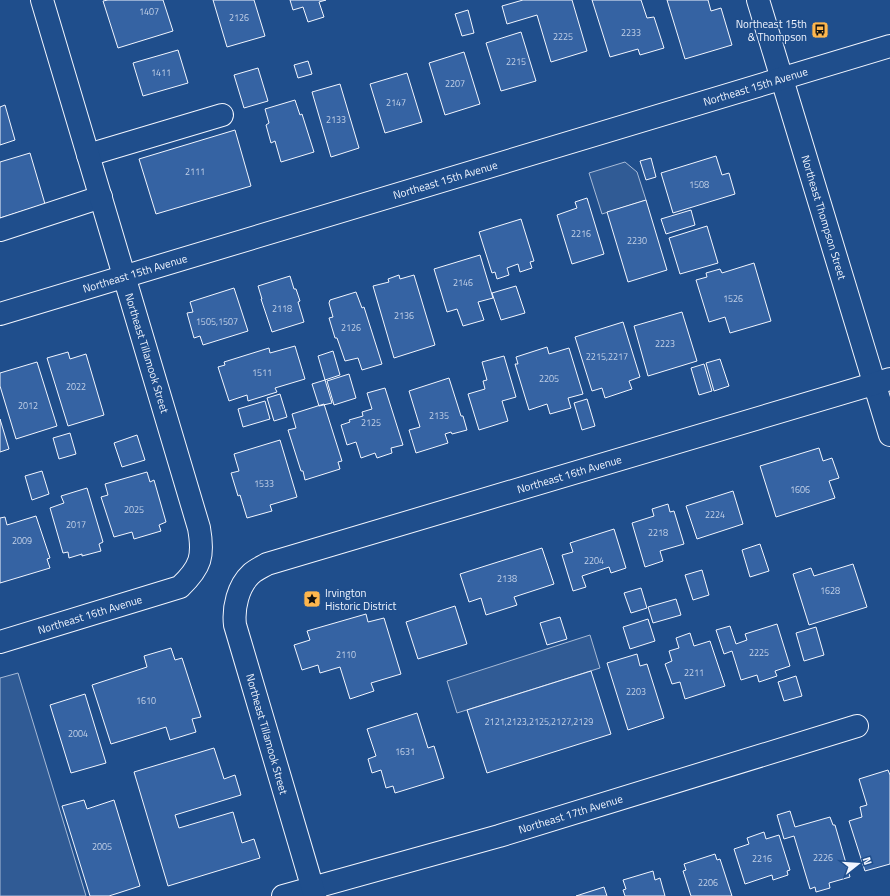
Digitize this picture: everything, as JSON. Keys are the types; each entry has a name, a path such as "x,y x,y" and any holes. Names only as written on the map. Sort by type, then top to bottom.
{"street":[{"name":"Northeast Tillamook Street","path":"42,0 199,528 202,545 201,556 196,568 180,587"},
{"name":"Northeast Thompson Street","path":"758,0 781,79 882,382 890,435"},
{"name":"Northeast 15th Avenue","path":"0,314 890,46"},
{"path":"88,155 222,115"},
{"path":"0,230 101,197"},
{"name":"Northeast 16th Avenue","path":"251,574 267,564 882,382"},
{"name":"Northeast Tillamook Street","path":"251,574 239,592 233,614 314,892"},
{"name":"Northeast 16th Avenue","path":"0,642 180,587"},
{"name":"Northeast 17th Avenue","path":"283,896 314,892 857,726"}],"shaded area":[{"path":"625,162 637,172 646,200 602,214 589,173"},
{"path":"590,635 600,668 457,713 447,681"},
{"path":"18,673 86,896 0,896 0,678"}],"building":[{"path":"163,0 173,31 118,48 103,1"},
{"path":"213,0 254,0 265,36 227,47"},
{"path":"290,0 326,0 319,2 324,17 308,22 303,7 293,10"},
{"path":"523,0 572,0 587,51 551,62 537,15 507,24 502,6"},
{"path":"592,0 641,0 647,18 654,17 664,48 640,55 638,49 610,57"},
{"path":"667,0 708,0 711,11 721,8 732,45 685,59"},
{"path":"468,10 474,33 462,36 455,14"},
{"path":"521,32 536,81 501,91 486,43"},
{"path":"178,50 188,83 143,96 133,63"},
{"path":"464,52 480,104 445,115 429,63"},
{"path":"308,61 312,74 298,78 294,65"},
{"path":"258,68 268,101 244,108 234,75"},
{"path":"407,73 422,122 385,133 370,84"},
{"path":"340,84 359,148 331,157 312,92"},
{"path":"295,100 300,115 302,114 314,152 281,162 275,141 271,143 266,125 269,123 265,109"},
{"path":"5,105 15,140 0,145 0,107"},
{"path":"235,130 251,186 156,214 139,159"},
{"path":"30,153 45,204 0,218 0,162"},
{"path":"716,156 722,175 729,173 735,194 673,213 661,173"},
{"path":"651,158 656,177 646,180 640,161"},
{"path":"587,198 604,254 572,264 557,215 577,208 575,202"},
{"path":"646,200 667,270 628,282 607,212"},
{"path":"691,210 695,225 666,234 661,219"},
{"path":"521,219 534,261 530,262 532,268 520,272 518,264 507,268 509,275 497,279 495,272 492,273 479,232"},
{"path":"707,226 718,263 680,274 669,238"},
{"path":"480,255 493,298 478,302 484,320 463,326 457,309 447,312 434,269"},
{"path":"754,263 771,321 730,333 725,317 709,322 696,280 707,277 706,273 720,269 722,273"},
{"path":"399,275 400,279 414,275 435,345 394,358 373,286 389,282 388,279"},
{"path":"290,276 300,301 298,302 304,322 272,332 258,286"},
{"path":"516,286 525,313 501,320 492,293"},
{"path":"234,288 248,331 203,345 200,336 194,338 187,313 193,312 190,302"},
{"path":"356,292 362,308 364,307 382,364 362,370 358,358 345,361 337,338 335,338 329,318 333,317 329,303 330,300"},
{"path":"682,312 697,361 648,376 634,326"},
{"path":"623,322 640,377 629,381 632,389 605,398 602,388 592,391 575,337"},
{"path":"295,346 305,379 275,388 277,392 248,401 247,395 229,401 218,367 225,365 224,362 269,348 270,353"},
{"path":"547,347 549,354 569,348 583,394 568,398 571,408 550,414 547,404 529,410 515,364 518,364 516,357"},
{"path":"333,351 340,375 325,380 318,356"},
{"path":"68,352 70,359 86,354 104,415 68,426 47,358"},
{"path":"504,356 516,397 502,401 508,421 479,430 468,394 485,389 483,381 487,380 482,362"},
{"path":"720,359 729,386 714,391 706,363"},
{"path":"37,362 57,426 16,439 0,386 0,373"},
{"path":"704,364 712,391 699,395 691,368"},
{"path":"349,374 356,398 334,405 327,381"},
{"path":"449,378 467,430 452,434 451,432 445,434 448,443 416,453 409,430 420,427 409,391"},
{"path":"325,380 332,403 319,406 312,384"},
{"path":"385,388 403,445 391,448 392,453 377,458 375,453 361,458 356,442 347,445 341,425 350,422 349,420 363,416 362,412 372,409 367,393"},
{"path":"280,394 287,417 274,421 267,398"},
{"path":"587,399 595,426 582,430 574,403"},
{"path":"265,401 270,419 243,427 238,409"},
{"path":"324,404 342,461 338,462 340,469 305,480 288,430 296,428 292,414"},
{"path":"0,419 9,449 0,452"},
{"path":"70,433 76,454 59,459 53,438"},
{"path":"137,435 145,460 122,467 114,443"},
{"path":"280,440 297,497 270,505 272,511 247,518 231,473 239,471 234,454"},
{"path":"819,448 823,461 832,458 839,478 829,481 835,498 776,517 760,466"},
{"path":"42,471 49,494 32,500 25,476"},
{"path":"147,472 150,482 154,480 166,522 159,525 161,531 134,539 132,532 114,537 101,497 108,495 105,484"},
{"path":"87,488 103,542 99,544 101,551 69,558 68,552 63,553 50,508 64,503 61,496"},
{"path":"733,491 743,524 697,539 686,506"},
{"path":"668,504 670,512 674,511 684,544 660,551 663,561 645,567 632,523 654,516 652,509"},
{"path":"36,516 50,558 47,559 50,568 0,583 0,518 5,517 7,525"},
{"path":"614,529 626,568 611,573 609,567 582,576 586,587 573,591 562,555 573,552 570,543"},
{"path":"760,544 769,571 750,577 742,550"},
{"path":"542,548 554,584 514,597 517,605 486,615 481,598 469,602 460,574"},
{"path":"853,564 867,607 809,625 793,574 811,568 814,576"},
{"path":"702,570 709,595 693,600 685,575"},
{"path":"641,588 647,608 631,613 624,593"},
{"path":"676,599 681,615 653,623 648,607"},
{"path":"455,606 467,644 418,659 406,622"},
{"path":"366,614 368,622 384,618 401,674 371,683 374,691 350,699 340,667 320,673 318,665 302,670 294,645 310,640 307,631"},
{"path":"560,617 567,639 547,645 540,623"},
{"path":"648,619 655,641 630,649 623,627"},
{"path":"777,624 790,666 775,671 777,676 759,682 757,675 741,680 732,651 724,654 716,630 730,626 736,644 747,640 745,634"},
{"path":"816,627 824,655 804,661 796,633"},
{"path":"690,633 694,646 710,641 725,686 685,699 680,682 672,684 665,664 672,661 669,651 679,648 676,638"},
{"path":"171,648 175,660 182,658 201,717 192,719 196,732 170,740 166,727 111,744 92,685 147,667 144,656"},
{"path":"637,654 640,666 647,664 664,718 628,730 607,663"},
{"path":"591,671 611,734 487,773 467,710"},
{"path":"796,676 802,696 784,701 778,682"},
{"path":"85,694 106,763 71,773 50,705"},
{"path":"417,713 428,748 434,746 444,778 395,793 393,786 386,788 381,770 372,773 368,759 376,756 367,729"},
{"path":"214,748 224,779 235,775 241,795 175,815 179,828 233,812 242,843 254,839 260,858 168,886 134,772"},
{"path":"888,770 890,775 890,864 865,871 849,821 862,817 860,807 867,805 859,779"},
{"path":"84,800 87,809 114,800 140,886 109,896 90,896 62,806"},
{"path":"790,811 795,827 830,817 833,825 835,825 850,877 829,883 830,888 816,892 815,887 810,889 794,836 784,839 777,815"},
{"path":"764,832 766,839 779,835 790,870 787,871 788,875 773,880 772,875 745,884 734,849 749,844 747,838"},
{"path":"715,854 717,860 720,859 732,896 691,896 683,871 686,870 684,864"},
{"path":"653,871 655,880 660,878 665,896 625,896 623,890 626,889 623,880"},
{"path":"604,887 607,896 576,896"}],"place":[{"name":"Northeast 15th & Thompson","path":"820,30"},
{"name":"Irvington Historic District","path":"312,599"}]}
